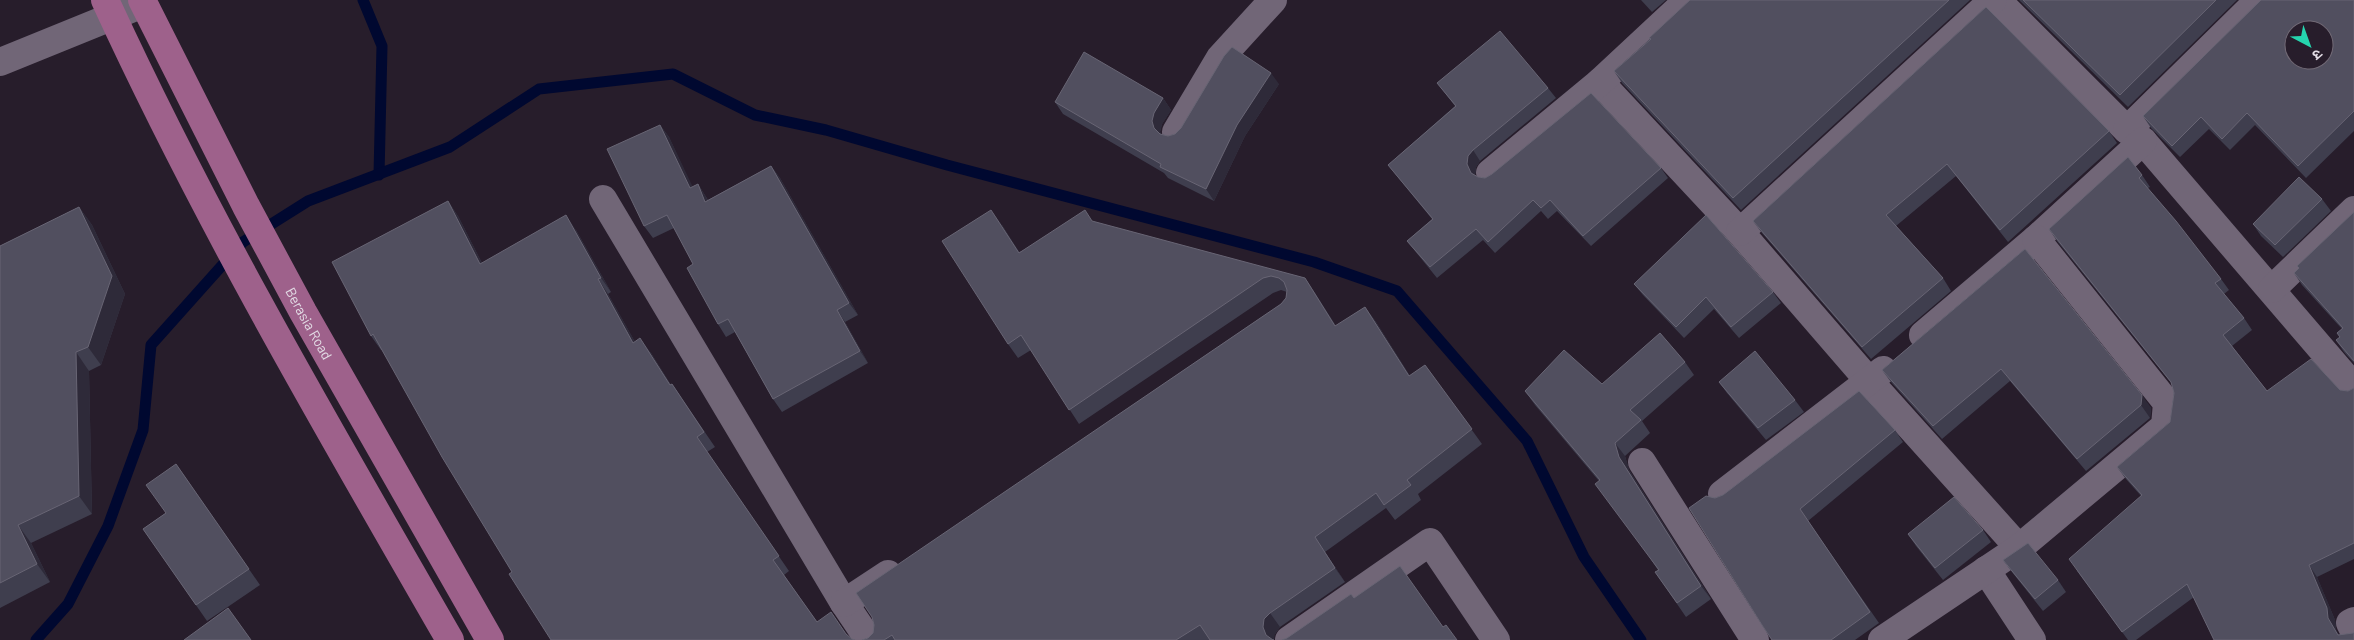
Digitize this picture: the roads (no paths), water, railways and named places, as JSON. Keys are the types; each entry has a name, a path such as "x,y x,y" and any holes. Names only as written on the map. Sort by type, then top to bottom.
{"main road":[{"name":"Berasia Road","path":"142,2 246,206 490,640"},
{"path":"109,9 212,219 450,640"}],"street":[{"path":"1176,132 1220,58 1273,0"},
{"path":"1490,174 1600,82 1688,0"},
{"path":"1740,232 1993,0"},
{"path":"1997,0 2135,136 2272,290 2354,387"},
{"path":"1722,494 1869,381 2036,239 2135,136 2259,0"},
{"path":"0,62 109,9 142,2"},
{"path":"1600,82 1740,232 1869,381 2019,548"},
{"path":"602,199 844,603 869,640"},
{"path":"2272,290 2354,210"},
{"path":"1891,638 2019,548 2165,426 2167,403 2036,239"},
{"path":"1642,462 1756,640"},
{"path":"1289,640 1430,542 1496,640"},
{"path":"844,603 910,558"},
{"path":"1986,570 2032,640"},
{"path":"2354,621 2350,623 2354,631"}],"waterway":[{"path":"363,0 382,46 379,175"},
{"path":"36,640 68,604 108,526 143,430 151,345 243,242 308,201 450,147 539,89 673,74 755,115 826,130 947,165 1314,262 1397,291 1527,441 1584,557 1641,640"}]}
